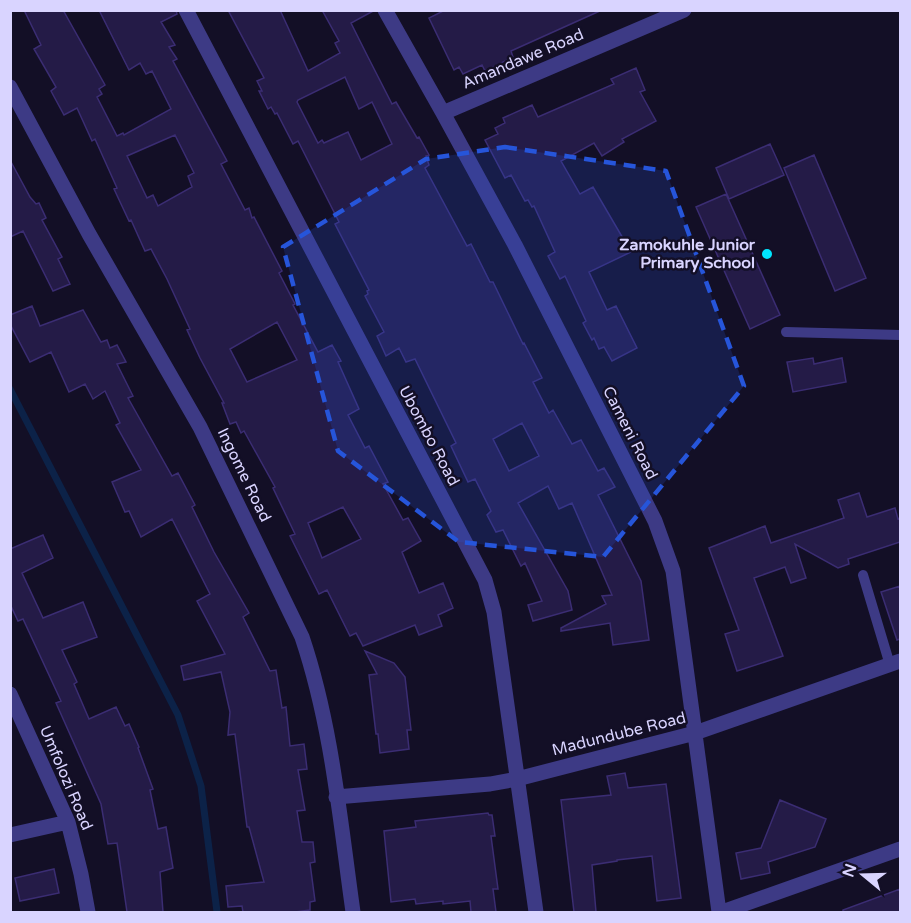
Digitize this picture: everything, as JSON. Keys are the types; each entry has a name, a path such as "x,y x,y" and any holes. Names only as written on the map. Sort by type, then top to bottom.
{"street":[{"name":"Ubombo Road","path":"186,10 485,580 494,612 536,912"},
{"name":"Cameni Road","path":"385,10 515,245 655,521 673,571 721,912"},
{"name":"Amandawe Road","path":"443,112 684,10"},
{"name":"Ingome Road","path":"10,87 89,234 200,427 302,637 312,666 326,723 353,912"},
{"name":"Madundube Road","path":"336,797 490,784 517,779 695,733 895,663"},
{"name":"Umfolozi Road","path":"10,694 68,822 88,912"},
{"path":"10,835 68,822"},
{"path":"721,912 900,849"}],"lane":[{"path":"786,332 900,335"},
{"path":"863,575 895,663"}],"highlighted area":[{"path":"505,147 666,171 744,386 603,557 459,542 338,451 283,247 426,159"}],"building":[{"path":"24,10 63,10 105,85 99,89 102,94 97,97 117,136 123,133 124,135 171,109 152,71 146,74 140,63 129,70 99,10 176,10 177,14 161,22 175,45 169,47 177,59 173,61 227,161 221,164 245,210 249,208 252,218 254,217 282,271 279,273 295,304 293,305 318,352 332,345 341,361 338,362 359,409 348,415 365,448 369,446 388,482 383,484 403,520 408,518 421,541 402,552 419,593 443,583 453,608 438,615 442,626 419,635 415,625 363,646 356,633 350,636 327,590 319,594 290,536 295,534 273,488 275,487 244,431 241,433 236,422 230,424 222,403 224,403 187,330 190,329 167,279 151,249 145,251 131,220 129,221 95,139 92,141 77,108 64,115 51,91 56,87 34,49 41,45","holes":["175,135 194,173 188,176 192,187 158,206 153,195 147,198 127,156","277,322 297,360 247,382 230,349","343,507 361,539 322,558 308,523"]},
{"path":"228,10 280,10 308,71 340,53 335,43 339,41 322,10 375,10 351,23 368,57 392,104 396,102 429,155 426,156 429,165 425,168 467,246 471,244 490,282 493,282 542,378 533,382 549,413 553,410 572,444 581,440 598,471 604,468 615,487 598,495 641,581 649,640 613,645 610,623 561,631 561,628 606,604 602,596 612,595 572,503 559,509 548,486 518,503 568,591 572,610 533,621 528,605 542,601 525,563 521,566 503,530 496,532 487,515 491,511 475,479 468,482 451,446 456,443 415,359 406,362 399,348 386,356 377,336 384,332 365,296 369,290 335,224 339,222 298,141 293,144 277,113 275,114 271,107 268,109 259,91 262,91 257,81 264,78","holes":["345,77 359,109 372,102 392,144 361,160 348,132 324,143 322,140 318,143 297,102","522,423 539,456 509,471 493,439"]},
{"path":"445,10 602,10 511,51 513,57 485,71 482,65 463,74 459,67 454,70 429,18"},
{"path":"636,68 645,90 640,92 656,121 622,139 624,142 602,156 594,143 561,161 580,194 593,187 631,252 589,272 607,310 616,306 637,348 612,361 604,347 599,349 594,338 592,340 583,323 586,321 565,276 560,279 548,256 555,252 534,206 532,207 528,200 525,201 511,175 505,178 485,140 498,134 495,128 505,123 503,118 532,105 538,117 614,84 611,79"},
{"path":"770,144 784,175 729,199 716,168"},
{"path":"814,155 866,278 835,291 784,168"},
{"path":"10,160 30,197 36,204 39,203 46,218 42,220 62,257 58,259 70,284 53,291 23,231 10,237"},
{"path":"726,194 780,315 750,329 696,207"},
{"path":"32,306 40,326 83,310 101,342 107,340 110,348 117,345 126,362 117,364 133,396 128,398 172,476 178,473 195,505 192,507 214,552 249,613 243,617 270,671 276,670 282,708 286,707 290,746 304,744 307,769 298,770 305,810 297,811 302,842 313,842 315,862 310,863 315,901 310,902 310,910 243,912 242,906 228,907 226,886 264,882 249,827 247,827 235,734 228,735 230,712 221,672 184,680 181,666 225,654 197,601 210,594 172,519 141,537 129,511 125,512 112,482 141,470 116,425 120,423 105,391 93,399 85,384 69,392 51,352 30,362 10,324 10,315"},
{"path":"813,358 814,364 842,358 846,382 793,392 787,362"},
{"path":"859,493 867,517 895,508 898,519 900,518 900,542 848,559 849,564 838,568 795,544 806,578 791,583 785,567 754,578 783,656 737,671 725,634 739,630 709,548 765,526 771,543 844,518 838,500"},
{"path":"43,535 53,558 22,573 43,618 83,602 97,637 62,650 77,682 74,684 89,719 116,707 125,726 129,724 139,747 153,789 150,790 158,829 166,827 173,868 160,872 163,912 127,912 117,843 108,844 101,804 56,703 61,701 23,619 18,621 10,604 10,549"},
{"path":"900,586 900,639 897,640 881,592"},
{"path":"365,651 394,663 405,677 411,730 407,730 409,749 380,753 369,675 377,674"},
{"path":"625,773 628,788 666,784 681,898 657,901 652,856 617,860 592,865 596,912 574,912 561,800 611,795 607,776"},
{"path":"780,800 826,819 815,847 768,862 770,873 741,879 736,853 761,848"},
{"path":"488,813 492,815 495,836 491,836 498,889 493,889 496,912 471,912 470,901 416,904 415,899 391,902 384,831 416,827 415,821"},
{"path":"54,869 59,893 20,901 15,878"},
{"path":"900,889 900,912 843,912 843,910"}],"waterway":[{"path":"10,389 178,715 201,786 217,912"}],"place":[{"name":"Zamokuhle Junior Primary School","path":"767,254"}]}
